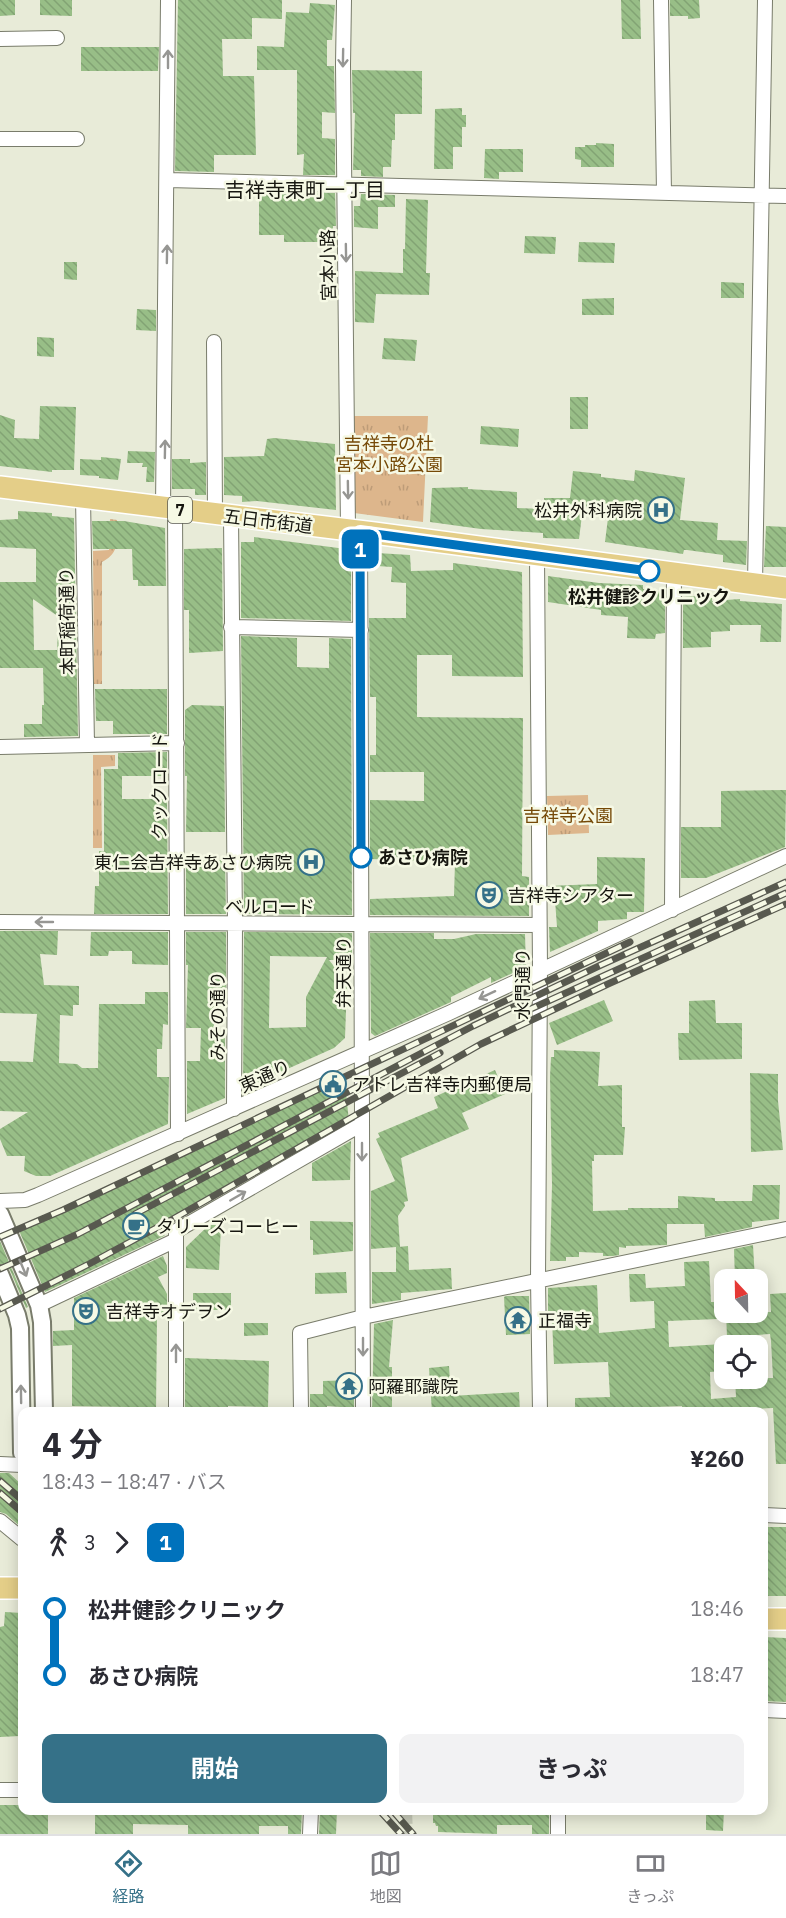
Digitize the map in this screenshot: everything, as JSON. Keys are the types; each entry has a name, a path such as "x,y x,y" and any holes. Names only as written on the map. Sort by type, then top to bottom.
{"main road":[{"name":"五日市街道","path":"0,487 786,588"},
{"path":"0,1588 18,1588"},
{"path":"768,1618 786,1619"}],"street":[{"name":"クックロード","path":"168,0 169,509 177,743 178,1134"},
{"name":"宮本小路","path":"344,0 345,184 354,531"},
{"path":"661,0 664,193"},
{"path":"755,584 765,0"},
{"path":"0,39 57,38"},
{"path":"0,139 77,139"},
{"path":"168,180 786,196"},
{"name":"みその通り","path":"214,342 231,627 235,923 234,1109"},
{"name":"本町稲荷通り","path":"83,497 87,745"},
{"name":"弁天通り","path":"354,531 361,630 363,1407"},
{"name":"水門通り","path":"537,555 540,1407"},
{"path":"672,910 674,574"},
{"path":"231,627 361,630"},
{"path":"0,747 177,743"},
{"name":"東通り","path":"0,1201 25,1200 38,1196 362,1051 786,856"},
{"name":"ベルロード","path":"0,922 539,925"},
{"path":"176,1407 176,1232 362,1124"},
{"path":"0,1214 39,1305 42,1322 44,1407"},
{"path":"301,1407 300,1334 363,1317 786,1228"},
{"path":"39,1305 176,1240"},
{"path":"0,1274 20,1328 21,1407"},
{"path":"0,1464 18,1465"},
{"path":"768,1515 786,1516"},
{"path":"0,1521 18,1536"},
{"path":"768,1710 786,1711"},
{"path":"0,1790 18,1790"},
{"path":"310,1834 311,1815"},
{"path":"558,1815 558,1834"}],"green space":[{"name":"吉祥寺の杜 宮本小路公園","path":"352,416 428,416 423,522 354,513"},
{"path":"110,519 117,520 117,539 115,550 102,562 102,684 94,684 93,551 109,550"},
{"path":"93,755 115,755 115,766 101,767 102,848 93,848"},
{"name":"吉祥寺公園","path":"588,795 589,833 548,835 547,796"}],"building":[{"path":"0,0 15,0 15,15 0,16"},
{"path":"40,0 72,0 72,16 40,15"},
{"path":"178,0 282,0 282,19 252,18 252,39 222,39 223,76 254,76 256,155 214,155 214,172 175,171"},
{"path":"621,0 640,0 641,39 622,39"},
{"path":"670,0 699,0 700,18 670,16"},
{"path":"310,3 335,5 332,40 327,40 327,66 334,66 335,113 322,112 322,138 335,139 335,175 303,175 304,154 297,155 297,70 257,70 257,46 284,47 286,12 309,13"},
{"path":"81,47 159,47 158,71 81,71"},
{"path":"352,70 422,71 422,114 395,114 395,140 392,140 391,167 383,167 383,177 361,176 361,170 353,170 355,113 353,113"},
{"path":"462,108 462,115 466,115 466,127 462,127 462,147 453,147 453,169 434,169 435,109"},
{"path":"596,143 614,144 614,167 581,167 581,160 575,159 575,147 596,145"},
{"path":"485,149 523,149 523,172 499,172 499,179 484,178"},
{"path":"259,191 335,193 336,226 333,226 333,242 284,242 284,235 259,235"},
{"path":"361,194 395,195 395,207 378,207 378,229 354,227 354,206 360,206"},
{"path":"406,199 428,200 426,273 430,273 429,295 376,294 374,323 355,322 355,271 403,273"},
{"path":"525,236 556,237 555,254 524,253"},
{"path":"579,242 615,243 614,263 578,262"},
{"path":"64,262 77,262 77,280 64,279"},
{"path":"721,282 744,283 744,298 721,298"},
{"path":"614,298 614,315 582,315 582,299"},
{"path":"137,309 156,310 156,331 136,330"},
{"path":"37,337 54,338 54,357 37,356"},
{"path":"384,338 417,340 415,361 382,359"},
{"path":"570,397 588,397 588,429 570,429"},
{"path":"40,406 76,407 74,470 52,470 52,472 0,466 0,415 15,420 14,438 39,439"},
{"path":"481,426 519,429 518,447 480,444"},
{"path":"267,439 335,444 336,510 257,501 242,502 242,496 224,495 224,457 264,456"},
{"path":"128,451 155,452 154,482 146,482 147,467 142,467 143,463 127,463"},
{"path":"101,457 121,459 118,480 80,475 80,459 101,460"},
{"path":"172,459 190,459 190,463 206,462 206,495 195,495 195,489 172,489"},
{"path":"635,470 685,478 680,520 718,523 717,540 747,541 746,565 723,562 723,555 687,550 684,550 683,554 605,542 609,510 583,507 579,539 543,538 543,533 481,529 430,522 432,488 468,487 468,489 517,492 517,508 544,509 544,498 570,498 573,471 634,481"},
{"path":"18,511 52,513 52,516 74,518 78,736 24,737 24,724 42,724 43,668 0,668 0,582 36,582 36,549 0,547 0,520 18,519","holes":["33,599 59,617 57,650 34,650"]},
{"path":"92,521 124,521 165,528 166,586 138,586 138,580 133,580 132,549 93,549"},
{"path":"766,526 786,527 786,567 764,567"},
{"path":"254,537 346,549 346,564 351,564 351,621 241,618 241,542 254,542"},
{"path":"222,548 223,651 189,653 189,610 184,610 184,549"},
{"path":"377,553 410,555 411,571 453,570 453,563 522,572 523,677 452,676 452,655 417,655 417,717 523,718 522,876 529,877 529,916 370,915 370,899 454,896 455,862 370,859 370,800 424,801 424,772 370,772 370,755 376,755 376,697 370,697 369,618 406,618 406,583 391,582 392,567 377,566"},
{"path":"548,576 599,583 643,585 643,589 663,592 665,595 665,633 656,634 655,639 627,638 628,617 601,615 601,610 548,602"},
{"path":"701,596 701,598 712,598 712,601 740,599 740,601 782,604 781,642 760,642 761,625 730,625 730,631 711,632 711,647 683,648 683,597"},
{"path":"241,636 297,638 297,667 329,668 329,638 351,639 352,915 244,914"},
{"path":"95,689 167,689 167,734 113,734 113,721 96,721"},
{"path":"192,705 224,706 225,832 186,832 185,710"},
{"path":"167,752 167,776 122,776 122,799 167,799 168,914 94,914 95,886 99,886 99,851 104,851 104,769 118,769 118,753"},
{"path":"786,790 785,847 706,878 681,878 681,827 721,827 721,791"},
{"path":"597,857 645,858 644,912 627,912 627,919 598,921 598,931 550,952 549,927 557,927 555,900 549,901 548,886 597,884"},
{"path":"225,860 226,914 186,914 186,861"},
{"path":"0,931 58,931 57,955 40,954 44,985 79,986 79,1005 73,1005 73,1016 60,1015 59,1063 77,1064 82,1068 98,1068 99,1004 145,1004 145,992 168,992 168,1025 163,1024 162,1049 157,1049 157,1077 169,1077 168,1124 50,1176 36,1176 24,1171 25,1156 7,1156 0,1139 0,1129 28,1112 0,1111 0,1061 33,1062 37,1014 0,1013"},
{"path":"91,932 168,932 168,965 132,964 132,951 109,951 108,956 90,956"},
{"path":"186,932 226,932 226,998 214,998 214,1033 225,1033 225,1098 187,1114 187,1061 200,1061 201,1028 186,1028 188,965 186,965"},
{"path":"244,932 352,933 352,960 329,960 347,983 345,1038 334,1048 243,1089","holes":["270,956 327,957 306,997 306,1027 269,1028"]},
{"path":"370,933 434,933 434,939 454,939 476,934 525,934 526,967 491,983 491,977 451,997 451,1002 375,1036 371,1033"},
{"path":"604,1000 613,1021 557,1045 549,1023"},
{"path":"715,1000 716,1023 742,1023 742,1059 679,1060 678,1033 689,1033 689,1001"},
{"path":"554,1050 600,1052 598,1086 622,1085 622,1127 625,1127 623,1155 594,1155 594,1161 592,1161 593,1211 678,1208 678,1196 715,1198 715,1201 752,1201 753,1185 780,1185 779,1219 752,1222 752,1227 705,1237 704,1224 667,1224 667,1245 619,1247 619,1255 613,1256 603,1256 603,1253 579,1252 579,1257 566,1257 566,1261 550,1261 552,1185 550,1077 551,1057 554,1057"},
{"path":"495,1070 505,1094 462,1113 469,1129 401,1158 408,1201 404,1202 405,1206 398,1216 400,1247 408,1246 409,1270 451,1268 452,1289 401,1293 401,1300 372,1304 372,1272 396,1272 396,1247 371,1249 371,1191 395,1181 376,1139 380,1137 378,1133 438,1108 434,1097"},
{"path":"750,1073 778,1074 783,1150 751,1152"},
{"path":"344,1075 349,1121 172,1223 164,1236 45,1292 18,1228"},
{"path":"351,1141 350,1180 312,1181 312,1163"},
{"path":"310,1221 353,1222 353,1251 313,1255"},
{"path":"209,1225 221,1225 219,1270 186,1268 186,1247"},
{"path":"0,1241 28,1307 26,1308 10,1270 6,1265 0,1264"},
{"path":"753,1245 754,1269 735,1269 734,1249"},
{"path":"163,1256 167,1273 158,1277 167,1294 167,1311 157,1316 156,1407 72,1406 72,1345 53,1346 53,1331 74,1330 74,1298"},
{"path":"709,1261 714,1319 668,1321 669,1347 714,1345 714,1372 710,1372 711,1399 736,1397 736,1389 768,1389 768,1378 773,1378 770,1334 727,1335 726,1323 768,1323 768,1312 771,1312 770,1294 786,1293 786,1464 776,1464 773,1408 575,1407 575,1398 610,1397 608,1362 554,1364 552,1320 548,1321 548,1288 597,1285 599,1333 655,1328 654,1301 630,1302 629,1274 645,1274 646,1288 685,1286 684,1262"},
{"path":"346,1272 347,1293 315,1294 315,1273"},
{"path":"193,1293 231,1293 231,1310 193,1310"},
{"path":"529,1296 530,1334 506,1335 504,1297"},
{"path":"393,1320 389,1367 392,1367 392,1407 372,1407 374,1324"},
{"path":"244,1323 268,1323 268,1335 244,1336"},
{"path":"185,1358 269,1361 268,1407 185,1407"},
{"path":"449,1366 451,1396 519,1392 520,1407 432,1407 429,1368"},
{"path":"354,1380 354,1407 310,1407 310,1394 323,1394 323,1381"},
{"path":"0,1473 9,1473 18,1481 18,1524 0,1512"},
{"path":"768,1527 786,1527 786,1596 768,1596"},
{"path":"5,1612 18,1613 18,1736 0,1737 0,1627 4,1626"},
{"path":"768,1637 786,1638 786,1702 768,1701"},
{"path":"0,1805 18,1805 18,1815 48,1815 48,1834 0,1834"},
{"path":"95,1815 302,1815 301,1834 288,1834 288,1826 259,1826 259,1834 188,1834 188,1825 133,1824 133,1834 95,1834"},
{"path":"320,1815 337,1815 336,1834 319,1834"},
{"path":"433,1815 549,1815 549,1834 532,1834 532,1825 497,1825 497,1834 438,1832 438,1826 433,1823"},
{"path":"706,1815 724,1815 723,1831 706,1830"}],"tunnel":[{"path":"405,1815 406,1834"}],"railway":[{"path":"0,1269 78,1234 473,1026 601,965 786,882"},
{"path":"524,1012 786,893"},
{"path":"0,1309 173,1219 481,1044 786,904"},
{"path":"0,1237 63,1210 630,942"},
{"path":"135,1214 440,1053"},
{"path":"0,1481 18,1497"},
{"path":"0,1493 18,1509"},
{"path":"384,1815 401,1834"},
{"path":"396,1815 413,1834"}],"bus line":[{"name":"1","path":"361,857 360,532 649,571"}],"place":[{"name":"松井外科病院","path":"661,510"},
{"name":"松井健診クリニック","path":"649,571"},
{"name":"あさひ病院","path":"361,857"},
{"name":"東仁会吉祥寺あさひ病院","path":"311,862"},
{"name":"吉祥寺シアター","path":"489,895"},
{"name":"アトレ吉祥寺内郵便局","path":"333,1084"},
{"name":"タリーズコーヒー","path":"136,1226"},
{"name":"吉祥寺オデヲン","path":"86,1311"},
{"name":"正福寺","path":"518,1320"},
{"name":"阿羅耶識院","path":"349,1386"}],"district":[{"name":"吉祥寺東町一丁目","path":"305,189"}]}
